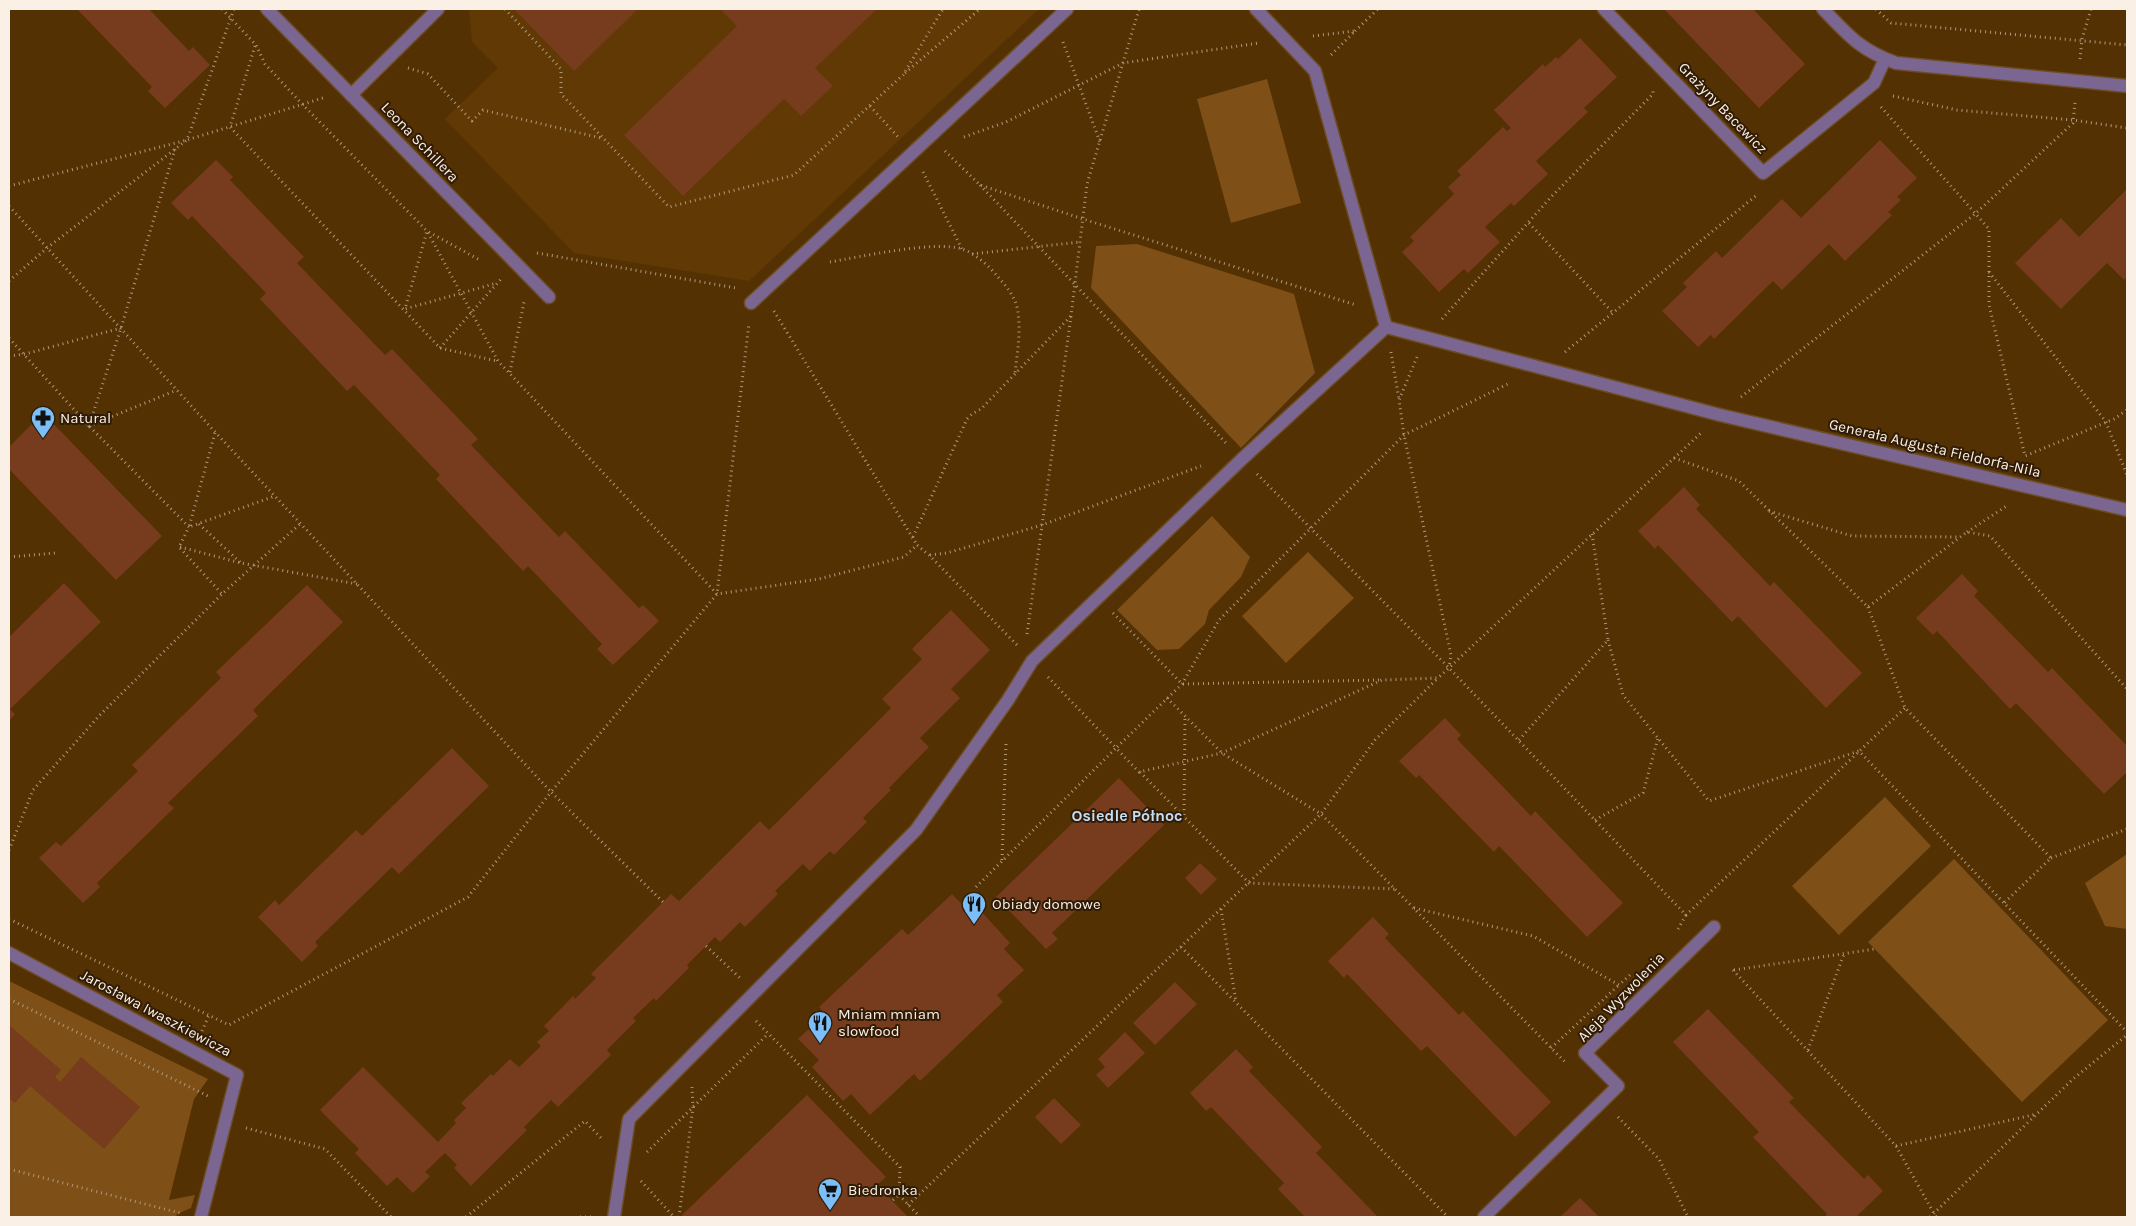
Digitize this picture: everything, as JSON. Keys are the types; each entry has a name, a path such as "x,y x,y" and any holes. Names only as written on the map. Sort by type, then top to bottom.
{"street":[{"name":"Leona Schillera","path":"267,9 549,297"},
{"path":"349,93 438,9"},
{"path":"751,304 1067,9"},
{"path":"614,1217 629,1119 916,830 1008,700 1032,661 1385,320 1315,71 1256,9"},
{"name":"Grażyny Bacewicz","path":"1604,9 1763,172 1874,83 1885,59"},
{"path":"1822,9 1857,43 1875,56 1896,63 2127,86"},
{"name":"Generała Augusta Fieldorfa-Nila","path":"1385,320 1426,338 1720,415 2127,510"},
{"name":"Aleja Wyzwolenia","path":"1484,1217 1618,1086 1585,1053 1714,927"},
{"name":"Jarosława Iwaszkiewicza","path":"9,953 237,1075 225,1122 195,1216"}],"path":[{"path":"222,9 256,45 265,64 302,104 428,231 498,361 717,594"},
{"path":"9,281 47,248 187,140 234,9"},
{"path":"505,9 561,69 561,94 669,207 794,175 903,75 980,9"},
{"path":"903,75 943,9"},
{"path":"1032,661 1026,640 1071,316 1087,184 1139,9"},
{"path":"1315,71 1378,9"},
{"path":"1876,9 1890,23 2127,44"},
{"path":"2078,81 2082,39 2091,9"},
{"path":"1055,20 1100,142"},
{"path":"940,146 1006,122 1123,63 1355,31"},
{"path":"230,127 256,45"},
{"path":"386,60 428,74 472,121 483,110 603,138"},
{"path":"1399,400 1426,338 1528,223 1653,94 1654,87"},
{"path":"9,186 187,140 302,104 349,93"},
{"path":"1890,95 1958,110 2073,120 2127,128"},
{"path":"870,106 913,153 962,248 994,272 1009,289 1018,310 1019,332 1015,374"},
{"path":"1880,106 1989,229 1989,305 2025,456 2106,422 2127,410"},
{"path":"908,1205 1321,814 1375,740 1438,678 1720,415 1753,387 1975,214 2073,123"},
{"path":"230,127 440,348 498,361"},
{"path":"930,136 980,185 1242,459 1519,740 1686,916"},
{"path":"89,426 122,328 176,149"},
{"path":"980,185 1385,320 1404,435 1451,655 1449,668"},
{"path":"976,887 1182,684 1219,620 1404,435 1542,369 1758,193"},
{"path":"9,208 122,328 300,524 551,792 663,902"},
{"path":"1528,223 1613,313"},
{"path":"405,309 428,231"},
{"path":"971,254 1080,242"},
{"path":"828,262 934,246 962,248"},
{"path":"440,348 471,311 529,252 762,293 917,545 929,555 1139,772 1249,882 1394,889"},
{"path":"1989,271 2106,422 2127,475"},
{"path":"405,309 497,283"},
{"path":"510,373 525,295"},
{"path":"9,919 229,1025 468,896 551,792 717,594 751,304"},
{"path":"912,537 967,420 1071,316"},
{"path":"9,356 24,354 122,328"},
{"path":"9,338 89,426 189,527"},
{"path":"89,426 177,390"},
{"path":"179,547 189,527 216,433"},
{"path":"1674,458 1739,481 1868,607 1904,708 2051,858"},
{"path":"929,555 947,553 1042,525 1203,465"},
{"path":"1868,607 1966,532 2033,488"},
{"path":"189,527 275,496"},
{"path":"1769,511 1852,536 1960,537"},
{"path":"199,524 241,563"},
{"path":"9,850 33,790 99,716 222,594 300,524"},
{"path":"1966,532 1990,536 2127,689"},
{"path":"1592,534 1608,640 1623,694 1710,801 1859,751"},
{"path":"717,594 819,579 904,557 917,545"},
{"path":"179,547 241,563 358,584"},
{"path":"179,547 222,594"},
{"path":"9,557 56,553"},
{"path":"1098,598 1182,684 1438,678"},
{"path":"1519,740 1608,640"},
{"path":"1139,772 1222,753 1382,680"},
{"path":"1167,698 1222,753 1321,814 1570,1068"},
{"path":"1676,932 1686,916 1904,708"},
{"path":"1184,816 1185,716"},
{"path":"1002,860 1006,737"},
{"path":"1595,820 1643,793 1658,737"},
{"path":"1859,751 2127,1034 2074,1079 1930,1217"},
{"path":"2004,903 2051,858 2127,829"},
{"path":"1413,908 1533,936 1619,985"},
{"path":"1221,909 1236,1002"},
{"path":"706,946 755,993"},
{"path":"1181,947 1448,1217"},
{"path":"1875,949 1733,970 1896,1146 1936,1217"},
{"path":"1808,1050 1844,954"},
{"path":"1551,1048 1633,972"},
{"path":"9,999 229,1106"},
{"path":"741,1006 900,1167 899,1195 920,1217"},
{"path":"644,1155 768,1034"},
{"path":"679,1217 693,1107 691,1056"},
{"path":"1603,1101 1659,1159 1688,1217"},
{"path":"1896,1146 2037,1114"},
{"path":"466,1217 585,1121"},
{"path":"225,1122 325,1149 391,1217"},
{"path":"9,1169 195,1216"},
{"path":"892,1201 899,1195"}],"shaded area":[{"path":"469,9 1039,9 749,281 574,253 445,119 498,68 472,42"},
{"path":"1267,79 1301,203 1231,223 1197,99"},
{"path":"1137,244 1294,294 1315,373 1241,448 1091,288 1096,246"},
{"path":"1212,516 1250,557 1241,577 1209,610 1205,624 1179,649 1157,650 1117,610"},
{"path":"1308,552 1354,598 1286,663 1242,616"},
{"path":"1885,797 1931,846 1839,935 1792,886"},
{"path":"2127,854 2127,929 2105,926 2085,883"},
{"path":"1954,859 2108,1020 2022,1102 1868,942"},
{"path":"9,981 208,1079 194,1099 169,1200 195,1195 191,1208 177,1214 176,1217 9,1217"}],"building":[{"path":"149,9 189,51 193,47 210,65 165,108 148,91 152,87 78,10"},
{"path":"514,9 638,9 574,71"},
{"path":"720,9 877,9 815,68 833,86 801,116 784,99 683,196 624,135 737,26"},
{"path":"1664,9 1753,9 1805,64 1759,108"},
{"path":"1580,38 1617,77 1584,108 1588,112 1536,161 1548,174 1514,206 1511,203 1485,227 1500,242 1468,273 1464,269 1439,292 1402,252 1414,241 1410,237 1454,194 1448,187 1461,175 1457,171 1503,127 1507,131 1511,128 1494,110 1543,64 1545,67 1556,57 1558,59"},
{"path":"1880,140 1917,178 1897,197 1901,200 1888,212 1892,215 1845,261 1829,244 1782,290 1773,281 1714,339 1711,335 1698,347 1662,311 1687,287 1683,283 1716,251 1722,258 1782,199 1801,218"},
{"path":"216,160 233,177 230,180 304,257 297,263 385,355 392,349 478,439 471,445 559,537 565,531 639,608 643,605 659,621 613,665 597,649 602,644 528,566 523,571 436,479 440,475 354,385 347,391 260,299 266,293 192,216 188,220 171,203"},
{"path":"2127,189 2127,276 2124,280 2107,263 2061,309 2015,263 2061,218 2079,237"},
{"path":"43,413 162,536 116,580 9,469 9,447"},
{"path":"1684,487 1700,505 1696,509 1770,586 1774,582 1862,673 1826,708 1738,616 1732,622 1658,545 1655,549 1638,531"},
{"path":"1962,574 1978,591 1974,596 2048,672 2052,668 2127,746 2127,772 2104,794 2016,703 2010,709 1937,631 1933,635 1916,618"},
{"path":"64,583 101,622 10,709 15,714 9,721 9,637"},
{"path":"307,585 343,622 253,710 258,716 168,803 174,808 97,883 100,887 83,903 39,858 56,842 61,846 138,771 132,765 221,678 216,672"},
{"path":"951,610 990,650 951,689 960,698 920,738 929,747 863,818 867,822 834,855 830,851 810,871 803,864 775,891 778,894 745,927 740,922 720,942 715,937 687,965 689,968 656,1001 654,998 633,1018 636,1021 607,1050 611,1055 558,1107 551,1100 524,1127 527,1130 471,1186 454,1168 457,1165 445,1153 425,1172 430,1176 413,1193 397,1177 387,1186 355,1153 359,1149 320,1110 363,1067 438,1142 456,1123 454,1120 466,1108 461,1103 491,1074 493,1076 510,1059 519,1067 541,1046 537,1042 549,1031 544,1026 573,996 575,999 596,978 591,974 671,894 679,901 760,821 769,830 891,708 882,699 922,659 912,649"},
{"path":"1445,718 1461,735 1457,739 1531,816 1535,811 1623,903 1587,937 1499,846 1494,852 1419,775 1416,778 1399,761"},
{"path":"452,748 489,786 399,874 392,867 315,942 318,946 302,962 258,917 275,900 279,905 356,830 362,836"},
{"path":"1119,778 1164,825 1052,933 1058,939 1046,949 996,897"},
{"path":"1200,863 1217,879 1201,895 1185,878"},
{"path":"952,894 972,915 979,909 1010,943 1004,949 1024,970 997,995 1003,1002 920,1081 914,1074 870,1115 851,1094 843,1101 812,1067 819,1060 798,1039 825,1014 819,1007 902,929 908,935"},
{"path":"1373,917 1389,934 1385,938 1459,1015 1463,1011 1551,1102 1515,1137 1427,1046 1421,1051 1347,974 1344,978 1328,961"},
{"path":"1175,982 1197,1004 1155,1045 1133,1023"},
{"path":"1708,1009 1794,1098 1789,1102 1864,1179 1868,1175 1883,1191 1856,1217 1824,1217 1827,1214 1753,1137 1759,1132 1673,1042"},
{"path":"9,1025 61,1070 55,1077 60,1082 81,1057 140,1107 104,1149 30,1086 15,1103 9,1098"},
{"path":"1125,1032 1145,1053 1108,1088 1096,1075 1105,1067 1098,1059"},
{"path":"1236,1049 1253,1067 1249,1071 1322,1147 1316,1153 1378,1217 1305,1217 1278,1189 1284,1183 1211,1107 1206,1111 1190,1093"},
{"path":"807,1095 886,1177 877,1185 908,1217 684,1217 682,1215"},
{"path":"1054,1098 1081,1125 1061,1144 1035,1117"},
{"path":"1580,1198 1599,1217 1560,1217"}],"place":[{"name":"Natural","path":"43,439"},
{"name":"Obiady domowe","path":"974,925"},
{"name":"Mniam mniam slowfood","path":"820,1044"},
{"name":"Biedronka","path":"830,1211"}],"district":[{"name":"Osiedle Północ","path":"1127,815"}]}
